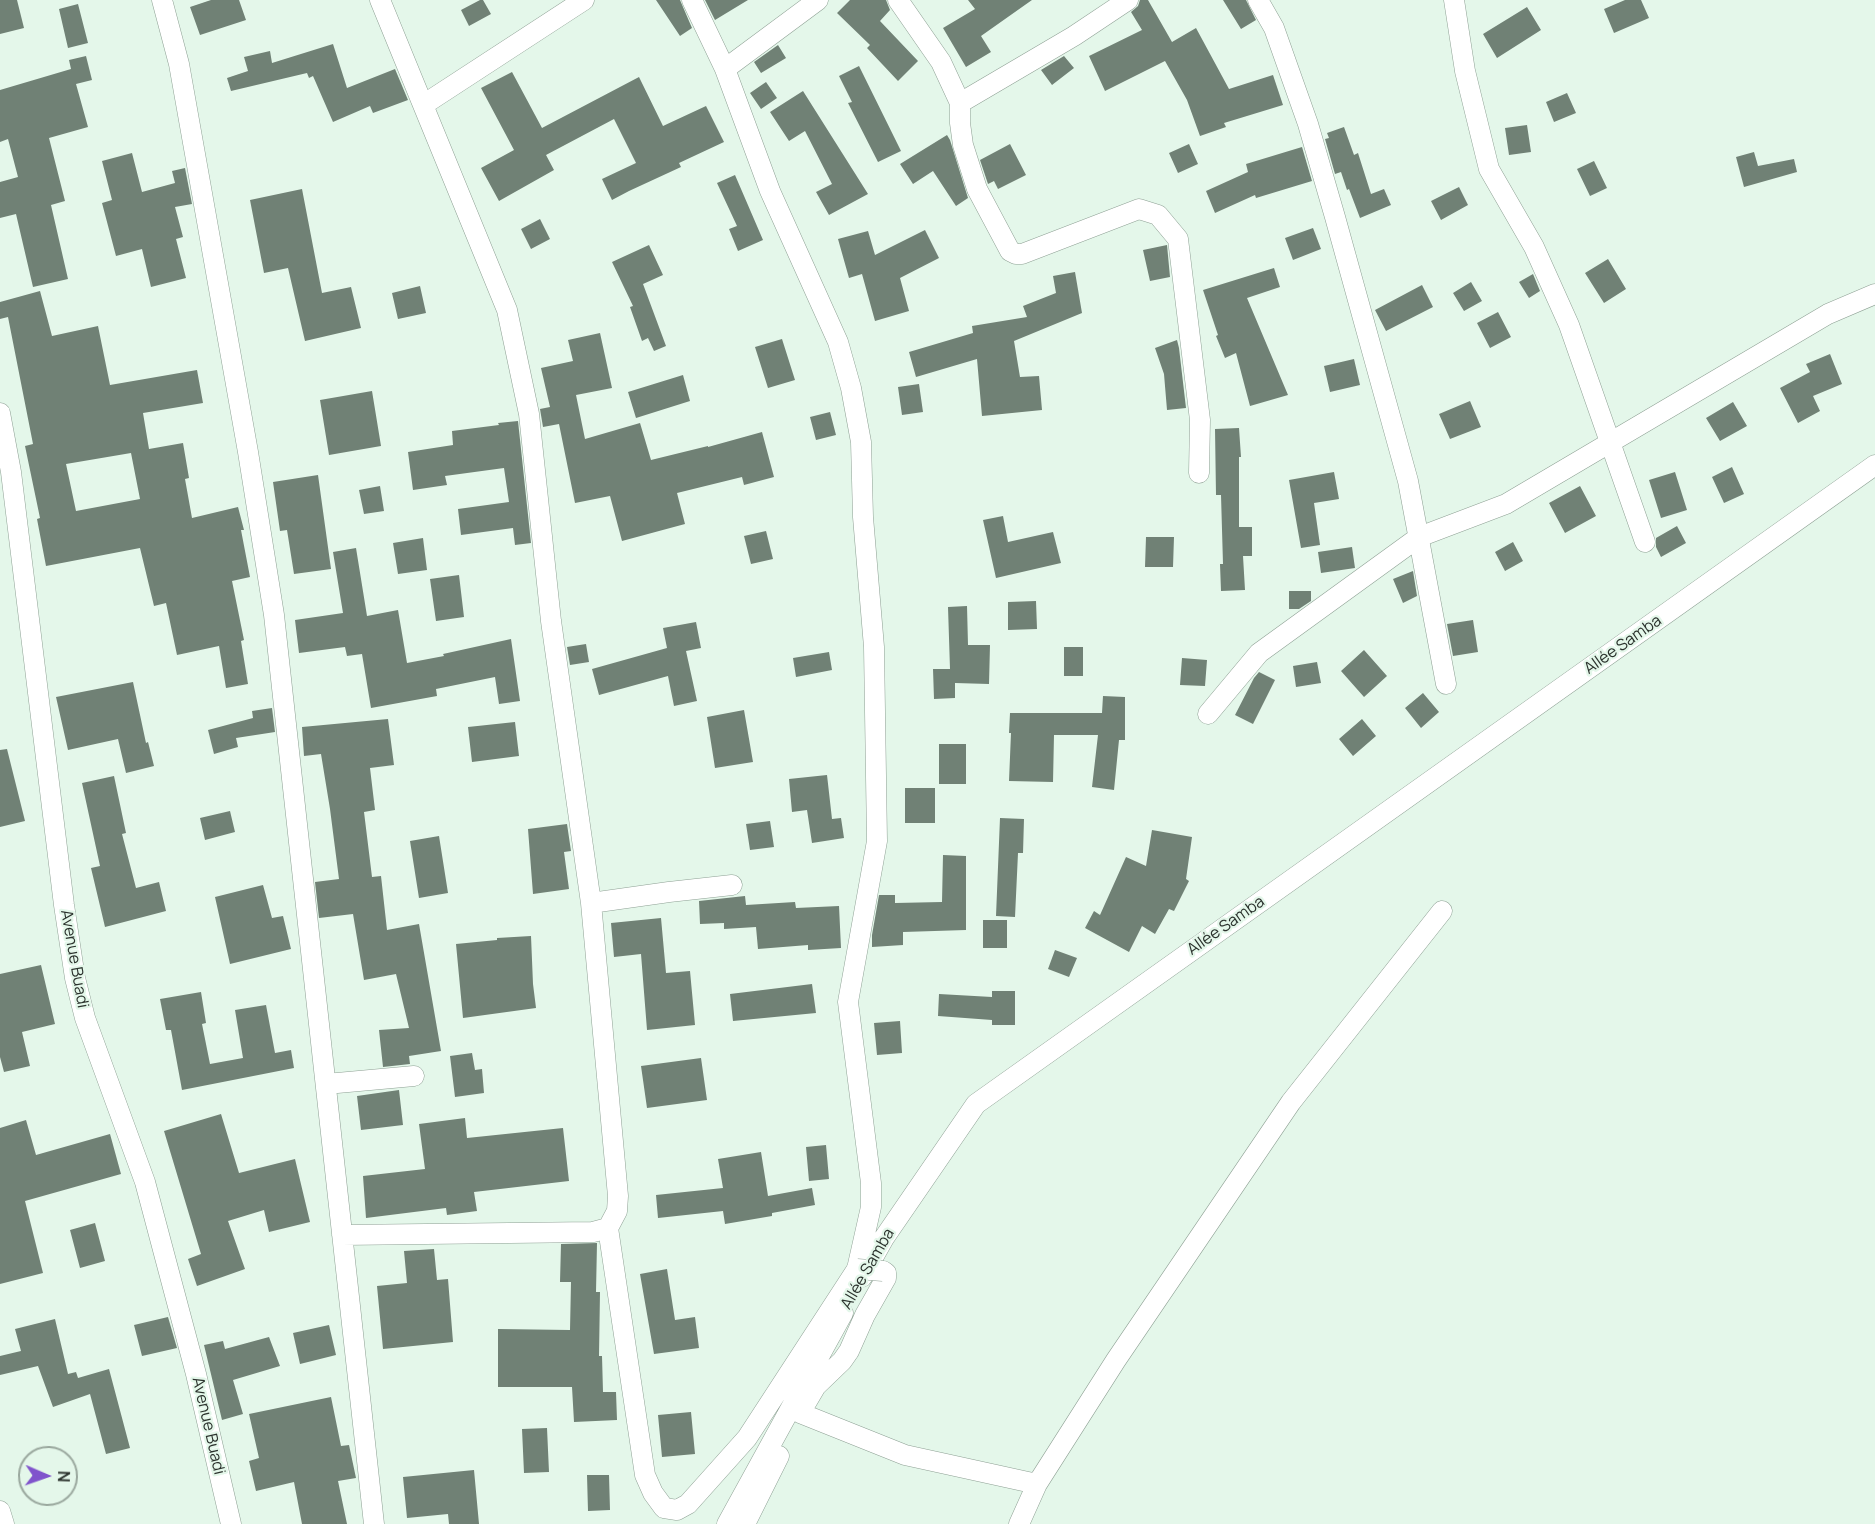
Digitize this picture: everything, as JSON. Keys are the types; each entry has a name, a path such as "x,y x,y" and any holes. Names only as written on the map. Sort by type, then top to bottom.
{"street":[{"path":"162,0 179,64 248,452 274,615 374,1524"},
{"path":"380,0 507,310 529,414 551,621 591,903 618,1196 617,1211 608,1228 645,1474 653,1493 664,1508 677,1510 688,1504 747,1438 857,1269 870,1207 871,1183 848,1002 876,842 873,647 863,517 861,442 851,388 838,342 770,191 725,69 692,0"},
{"path":"423,105 584,0"},
{"path":"725,69 818,0"},
{"path":"898,0 941,62 960,103 963,145 977,189 1010,251 1022,254 1140,209 1158,215 1178,239 1200,420 1199,473"},
{"path":"960,103 1074,36 1128,0"},
{"path":"1258,0 1274,28 1311,134 1408,481 1446,684"},
{"path":"1454,0 1466,71 1489,169 1534,247 1569,325 1645,542"},
{"path":"1208,714 1259,653 1419,537 1506,504 1828,314 1875,294"},
{"name":"Avenue Buadi","path":"0,413 11,472 75,978 86,1018 145,1182 196,1374 231,1524"},
{"name":"Allée Samba","path":"727,1524 884,1238 976,1104 1875,465"},
{"path":"591,903 732,885"},
{"path":"1019,1524 1037,1484 1123,1351 1291,1102 1442,911"},
{"path":"326,1084 414,1076"},
{"path":"342,1235 593,1232 608,1228"},
{"path":"745,1524 800,1413 816,1386 849,1351 865,1315 886,1278 883,1270 857,1269"},
{"path":"800,1413 905,1455 1037,1484"},
{"path":"0,1511 4,1524"}],"building":[{"path":"0,0 17,0 24,28 0,34"},
{"path":"211,0 239,0 246,20 200,35 190,7"},
{"path":"483,0 491,14 469,26 461,10"},
{"path":"656,0 680,0 692,28 680,36"},
{"path":"705,0 748,0 715,20"},
{"path":"850,0 886,0 890,10 880,21 918,61 898,81 867,48 870,45 837,13"},
{"path":"968,0 1032,0 981,36 991,52 966,67 943,28 975,9"},
{"path":"1140,0 1148,0 1172,42 1196,28 1229,89 1273,75 1283,105 1224,123 1226,127 1200,136 1187,100 1165,61 1105,91 1089,56 1142,30 1131,12 1138,6"},
{"path":"1223,0 1246,0 1256,20 1241,29"},
{"path":"1625,0 1641,0 1649,18 1614,33 1604,9"},
{"path":"78,4 88,43 68,48 59,9"},
{"path":"1527,7 1541,30 1497,58 1483,34"},
{"path":"333,44 347,88 395,69 408,100 373,113 370,106 333,122 313,76 309,78 307,73 231,91 227,78 248,71 244,57 270,51 272,63"},
{"path":"778,45 786,58 761,73 754,62"},
{"path":"86,56 92,80 76,84 88,127 49,138 65,201 51,205 68,279 33,287 16,214 0,218 0,182 18,177 8,139 0,142 0,90 71,69 69,60"},
{"path":"1064,56 1074,68 1052,85 1041,70"},
{"path":"859,66 901,151 878,162 848,103 852,102 839,76"},
{"path":"512,72 542,128 639,77 663,126 706,106 724,142 679,163 681,167 612,200 602,179 636,163 614,119 546,155 554,170 499,201 481,168 514,150 481,88"},
{"path":"766,82 777,98 761,109 750,93"},
{"path":"803,91 868,194 829,215 816,192 832,184 805,131 789,141 770,112"},
{"path":"1567,93 1576,113 1554,122 1546,102"},
{"path":"1527,125 1531,152 1509,155 1505,128"},
{"path":"1344,127 1354,155 1358,153 1371,194 1384,189 1391,205 1360,218 1341,172 1335,174 1325,139 1329,138 1327,133"},
{"path":"947,135 968,198 956,206 933,171 913,184 900,164"},
{"path":"1010,144 1026,175 998,189 994,181 988,184 980,160"},
{"path":"1189,144 1198,164 1178,173 1169,153"},
{"path":"1302,147 1312,181 1256,198 1255,195 1215,213 1206,191 1248,172 1246,164"},
{"path":"1754,152 1758,166 1794,159 1797,172 1744,187 1736,157"},
{"path":"132,153 142,192 175,183 172,171 185,168 192,204 175,207 183,237 176,239 186,278 151,287 142,249 116,256 102,203 112,200 102,161"},
{"path":"1594,161 1607,188 1590,196 1577,169"},
{"path":"735,175 763,240 738,251 729,229 737,226 717,183"},
{"path":"1459,187 1468,205 1441,220 1431,201"},
{"path":"302,189 322,293 351,287 361,328 305,341 288,268 264,273 250,200"},
{"path":"540,219 550,239 531,249 521,229"},
{"path":"1313,228 1321,249 1293,260 1285,238"},
{"path":"925,230 939,258 900,278 909,311 875,321 862,274 849,278 838,239 868,231 875,255"},
{"path":"649,245 663,275 643,284 666,346 654,351 648,338 642,341 630,307 633,306 612,262"},
{"path":"1167,245 1170,277 1150,281 1143,250"},
{"path":"1608,259 1626,289 1604,303 1585,273"},
{"path":"1274,268 1280,287 1247,298 1288,395 1250,406 1236,353 1225,358 1203,290"},
{"path":"1075,272 1082,313 1014,341 1020,377 1039,376 1042,410 982,416 977,359 916,377 909,352 973,333 972,326 1027,317 1023,306 1056,293 1053,276"},
{"path":"1533,274 1540,291 1529,298 1519,282"},
{"path":"1471,282 1482,301 1464,311 1453,293"},
{"path":"1422,285 1433,307 1386,331 1375,310"},
{"path":"420,286 426,313 398,319 392,293"},
{"path":"40,291 52,336 98,326 110,385 197,370 203,403 143,413 149,449 183,443 189,478 185,479 192,518 238,507 244,530 241,530 250,577 232,581 244,640 241,641 248,684 226,688 219,646 177,655 166,603 154,606 140,548 46,566 37,519 40,518 25,446 33,444 8,317 0,319 0,302","holes":["131,453 140,499 76,511 66,464"]},
{"path":"1498,312 1511,337 1490,348 1477,323"},
{"path":"600,333 612,388 576,395 585,439 640,423 651,460 762,432 774,477 744,485 742,477 677,493 685,524 622,541 610,496 575,503 559,424 543,427 540,409 550,407 541,368 573,361 568,340"},
{"path":"782,339 795,380 768,388 755,347"},
{"path":"1177,340 1186,408 1167,410 1164,374 1155,348"},
{"path":"1830,354 1842,384 1813,396 1820,411 1798,423 1780,388 1810,372 1806,364"},
{"path":"1354,359 1360,385 1330,392 1324,366"},
{"path":"683,375 690,401 636,418 628,392"},
{"path":"919,384 923,412 902,415 898,387"},
{"path":"372,391 381,446 329,455 320,400"},
{"path":"1470,401 1481,427 1450,439 1439,414"},
{"path":"1733,402 1747,426 1720,441 1706,418"},
{"path":"830,412 836,435 816,440 810,417"},
{"path":"518,421 531,543 515,545 513,528 461,535 458,509 509,502 504,468 445,476 447,485 413,490 408,452 453,445 452,431"},
{"path":"1239,428 1241,457 1239,457 1239,527 1252,527 1252,556 1243,556 1245,590 1221,591 1220,564 1223,564 1221,495 1216,495 1215,429"},
{"path":"1732,467 1744,494 1724,503 1712,477"},
{"path":"1334,472 1339,499 1314,503 1320,545 1301,548 1289,480"},
{"path":"1675,472 1687,510 1661,518 1649,480"},
{"path":"318,475 331,569 294,574 287,530 280,531 273,482"},
{"path":"380,486 384,511 364,514 359,490"},
{"path":"1580,486 1596,516 1565,533 1549,503"},
{"path":"1003,516 1008,542 1053,532 1061,563 996,578 983,520"},
{"path":"1677,526 1686,543 1661,557 1656,547 1656,538"},
{"path":"766,531 773,559 751,564 744,536"},
{"path":"1146,537 1174,537 1173,567 1145,567"},
{"path":"423,538 427,570 398,574 393,543"},
{"path":"1513,542 1523,561 1505,571 1495,552"},
{"path":"1352,547 1355,568 1321,573 1318,552"},
{"path":"356,548 367,616 398,610 407,663 511,639 520,701 499,704 495,677 436,689 437,696 371,708 362,654 347,656 345,647 299,653 295,620 343,613 333,552"},
{"path":"1413,571 1417,596 1403,603 1393,579"},
{"path":"459,575 464,617 436,621 430,579"},
{"path":"1289,591 1311,591 1311,601 1299,609 1289,609"},
{"path":"1036,601 1037,629 1008,630 1008,602"},
{"path":"967,606 968,645 990,645 989,684 955,683 955,698 934,699 933,669 950,669 948,607"},
{"path":"1473,620 1478,652 1453,656 1447,624"},
{"path":"696,622 701,648 686,651 697,701 674,706 668,676 599,695 592,669 667,648 663,628"},
{"path":"586,644 589,662 570,665 567,647"},
{"path":"1064,647 1083,647 1083,676 1064,676"},
{"path":"1364,650 1387,676 1364,697 1341,671"},
{"path":"829,652 832,670 796,677 793,658"},
{"path":"1182,658 1207,660 1205,686 1180,685"},
{"path":"1317,662 1321,683 1296,687 1293,666"},
{"path":"1259,672 1275,680 1253,724 1235,715"},
{"path":"133,682 146,743 148,742 154,766 126,773 118,739 68,750 56,697"},
{"path":"1423,693 1439,712 1421,728 1405,708"},
{"path":"1103,696 1125,697 1125,740 1119,740 1114,790 1092,787 1098,735 1054,735 1053,782 1009,781 1010,713 1102,713"},
{"path":"272,708 275,732 236,738 238,747 214,754 208,730 253,718 252,711"},
{"path":"744,710 753,762 715,768 707,717"},
{"path":"388,719 394,765 370,768 375,810 364,812 372,877 381,876 387,930 419,924 441,1051 409,1056 410,1064 383,1067 379,1030 409,1028 396,974 364,980 353,914 319,918 315,882 339,879 321,754 304,756 302,727"},
{"path":"1362,719 1376,736 1353,756 1339,739"},
{"path":"515,722 519,756 472,762 468,727"},
{"path":"939,744 966,744 966,784 939,784"},
{"path":"7,749 25,821 0,827 0,750"},
{"path":"827,775 832,819 841,818 844,838 812,843 807,810 792,812 789,779"},
{"path":"114,776 126,833 122,834 136,888 159,882 166,911 105,927 91,868 100,866 82,783"},
{"path":"905,788 935,788 935,823 905,823"},
{"path":"230,811 235,832 205,840 200,818"},
{"path":"1000,818 1024,819 1023,853 1018,853 1015,917 996,916"},
{"path":"770,821 774,847 750,850 746,824"},
{"path":"567,824 571,851 564,852 569,889 533,894 528,829"},
{"path":"1152,830 1192,837 1186,879 1189,881 1174,911 1169,909 1155,934 1142,926 1129,952 1085,928 1094,911 1100,915 1126,857 1146,866"},
{"path":"439,836 448,893 419,898 410,841"},
{"path":"943,855 966,856 966,930 903,932 903,945 872,947 879,895 895,895 895,903 942,902"},
{"path":"263,885 272,918 283,916 291,949 230,964 215,897"},
{"path":"745,896 746,905 795,902 796,908 839,906 841,948 808,950 808,945 758,949 756,927 724,929 724,923 700,924 699,901"},
{"path":"661,918 666,973 690,971 695,1025 647,1030 641,954 614,957 611,923"},
{"path":"983,920 1007,920 1007,948 983,948"},
{"path":"531,936 536,1008 463,1018 456,944"},
{"path":"1055,950 1077,958 1069,977 1048,969"},
{"path":"41,965 55,1024 22,1032 30,1066 4,1072 0,1057 0,974"},
{"path":"812,984 816,1013 733,1021 730,994"},
{"path":"992,991 1015,991 1015,1025 992,1025 992,1020 938,1016 939,994 992,997"},
{"path":"201,992 206,1023 202,1024 210,1064 243,1058 235,1010 266,1005 275,1053 291,1050 294,1068 182,1090 171,1030 166,1030 160,999"},
{"path":"900,1021 902,1053 877,1055 874,1023"},
{"path":"472,1053 475,1070 482,1069 484,1093 455,1097 450,1056"},
{"path":"701,1058 707,1100 647,1108 641,1066"},
{"path":"399,1090 403,1125 361,1130 357,1096"},
{"path":"221,1114 239,1173 295,1159 310,1222 269,1232 264,1210 228,1221 245,1269 197,1286 188,1259 201,1254 164,1131"},
{"path":"465,1118 467,1138 563,1128 569,1181 474,1192 477,1211 447,1215 446,1208 366,1218 363,1176 425,1169 419,1124"},
{"path":"26,1120 36,1155 110,1134 121,1174 25,1201 43,1273 0,1284 0,1128"},
{"path":"826,1145 829,1179 809,1181 806,1147"},
{"path":"761,1152 768,1196 812,1188 815,1205 772,1213 772,1216 725,1224 723,1211 658,1218 656,1195 723,1188 718,1159"},
{"path":"95,1223 105,1261 80,1268 70,1230"},
{"path":"597,1243 596,1292 600,1292 599,1356 602,1356 603,1392 616,1392 617,1420 574,1422 572,1387 498,1387 498,1329 570,1330 571,1282 560,1282 561,1244"},
{"path":"434,1249 437,1280 448,1279 453,1342 383,1349 377,1286 407,1283 404,1251"},
{"path":"667,1269 675,1320 695,1317 699,1348 654,1354 640,1274"},
{"path":"168,1317 177,1348 142,1356 134,1325"},
{"path":"55,1319 68,1374 76,1372 78,1378 109,1369 130,1448 106,1454 90,1394 53,1407 38,1366 0,1375 0,1356 21,1351 15,1329"},
{"path":"329,1325 336,1355 300,1364 293,1333"},
{"path":"269,1337 280,1366 233,1380 243,1414 222,1420 204,1345 223,1341 225,1349"},
{"path":"331,1397 341,1446 349,1445 356,1478 338,1481 347,1524 302,1524 294,1482 256,1491 249,1461 259,1458 249,1414"},
{"path":"691,1412 695,1454 662,1457 658,1415"},
{"path":"547,1428 549,1472 524,1473 522,1429"},
{"path":"474,1470 479,1524 449,1524 448,1514 407,1518 403,1477"},
{"path":"587,1475 609,1475 610,1510 588,1511"}]}
